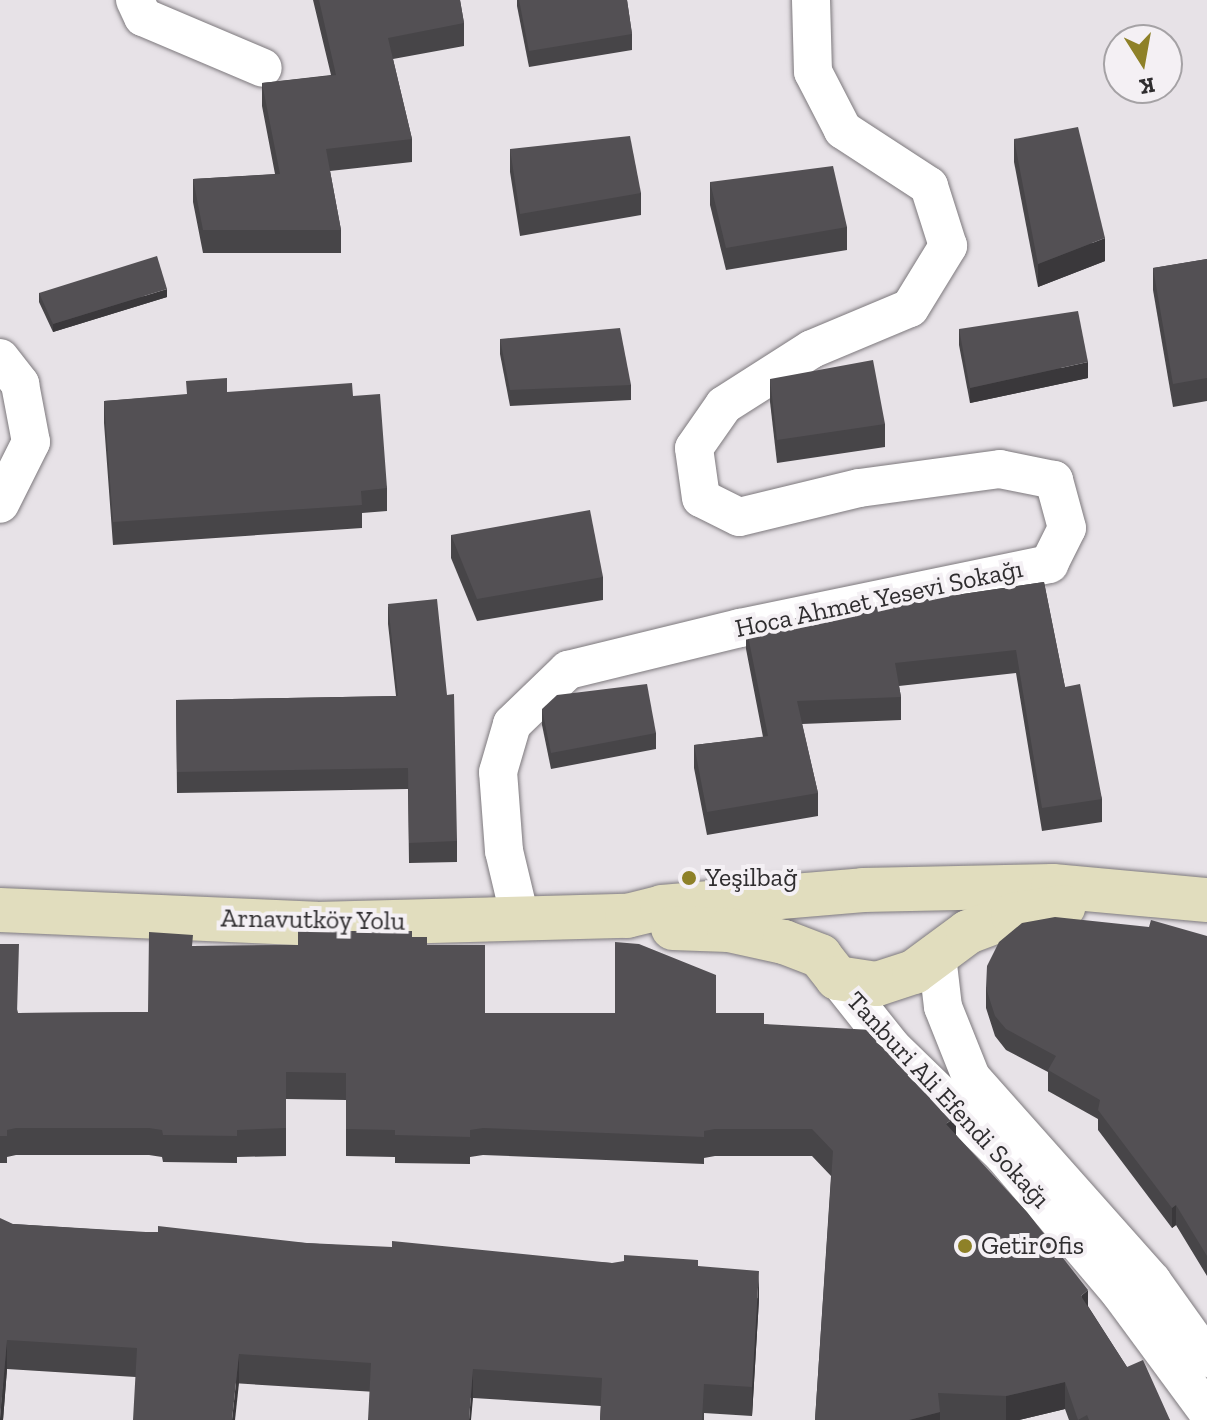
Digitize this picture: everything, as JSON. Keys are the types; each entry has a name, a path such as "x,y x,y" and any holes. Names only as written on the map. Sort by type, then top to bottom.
{"main road":[{"path":"627,916 677,906 846,892 1046,886 1128,896 1207,900"},
{"path":"905,890 924,906 937,956"},
{"path":"829,967 824,922 832,904 846,892"},
{"path":"627,916 653,927 729,930 877,984 914,972 968,932 1013,915 1128,896"},
{"name":"Arnavutköy Yolu","path":"0,910 316,924 627,916"}],"street":[{"path":"135,0 143,17 263,68"},
{"name":"Hoca Ahmet Yesevi Sokağı","path":"520,918 504,851 498,772 512,724 568,670 740,628 1049,564 1067,528 1054,480 1000,469 859,488 739,517 701,498 694,448 724,405 812,349 910,308 948,246 929,186 843,130 813,72 811,0"},
{"path":"0,358 20,384 31,442 0,504"},
{"name":"Tanburi Ali Efendi Sokağı","path":"937,956 943,1007 971,1077 1152,1281 1207,1358"},
{"name":"Tanburi Ali Efendi Sokağı","path":"829,967 892,1047 1012,1166 1149,1329 1207,1411"}],"building":[{"path":"319,0 460,0 464,23 388,38 412,139 326,149 341,230 203,230 193,179 280,174 262,83 336,75"},
{"path":"519,0 627,0 632,34 529,51"},
{"path":"1078,127 1105,238 1038,264 1014,139"},
{"path":"630,136 641,193 520,214 510,149"},
{"path":"833,166 847,227 726,248 710,182"},
{"path":"157,256 167,289 53,324 39,293"},
{"path":"1207,259 1207,378 1173,384 1153,268"},
{"path":"1078,311 1088,362 970,388 959,329"},
{"path":"620,328 631,385 510,390 500,339"},
{"path":"873,360 885,424 777,440 770,379"},
{"path":"227,378 227,392 352,383 353,396 380,394 387,488 361,491 362,505 113,522 104,401 187,394 186,381"},
{"path":"590,510 603,577 477,599 451,535"},
{"path":"1044,582 1065,687 1080,684 1102,799 1042,808 1016,650 895,663 901,697 797,701 818,793 707,812 694,745 768,736 746,626"},
{"path":"437,599 447,695 454,694 457,841 409,843 408,768 177,772 176,700 398,696 388,604"},
{"path":"647,684 656,733 551,753 542,709 557,695"},
{"path":"1055,917 1149,927 1151,920 1207,936 1207,1256 1176,1205 1172,1208 1098,1110 1100,1100 1048,1070 1056,1056 1006,1029 995,1016 986,988 987,966 999,942 1022,923"},
{"path":"298,931 412,931 412,937 427,937 427,945 485,945 485,1013 615,1013 615,942 639,944 716,975 716,1013 764,1013 764,1024 872,1030 879,1038 876,1042 911,1071 907,1076 956,1116 946,1124 1027,1212 1088,1290 1081,1296 1127,1367 1143,1360 1170,1420 1089,1420 1087,1415 1078,1420 1065,1382 1006,1396 938,1393 940,1412 909,1420 815,1420 833,1151 812,1129 715,1129 704,1131 704,1137 483,1128 470,1130 470,1137 395,1135 395,1130 346,1129 346,1073 286,1072 286,1128 237,1130 237,1136 163,1135 162,1130 149,1128 16,1128 7,1130 7,1136 0,1136 0,944 19,944 17,1013 148,1012 149,932 193,935 192,946 298,945"},
{"path":"0,1218 13,1224 146,1232 158,1232 158,1226 307,1243 392,1247 392,1241 612,1263 624,1261 624,1255 698,1260 698,1266 759,1271 752,1387 704,1384 702,1420 600,1420 602,1378 473,1369 469,1420 368,1420 371,1363 239,1354 232,1420 133,1420 137,1348 7,1340 0,1419"}],"place":[{"name":"Yeşilbağ","path":"689,878"},
{"name":"GetirOfis","path":"965,1246"}]}
